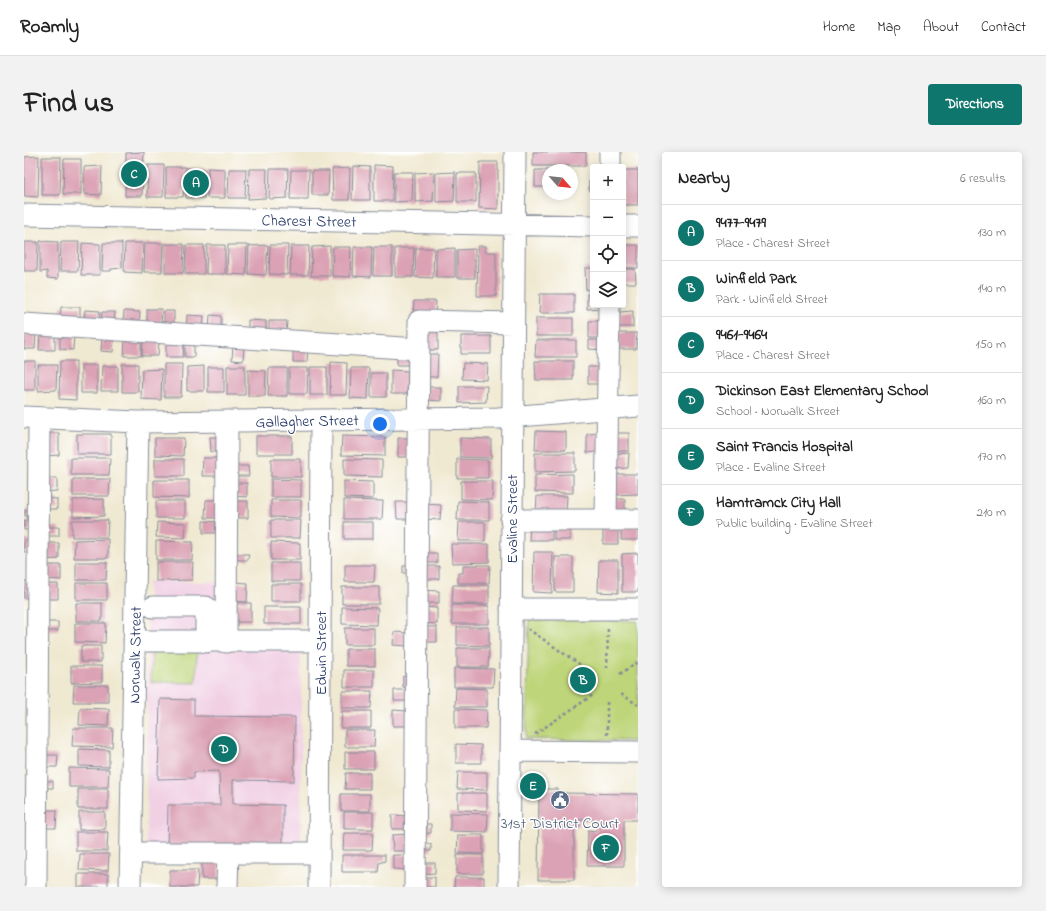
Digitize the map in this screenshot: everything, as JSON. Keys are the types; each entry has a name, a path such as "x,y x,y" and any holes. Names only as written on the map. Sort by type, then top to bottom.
{"street":[{"name":"Evaline Street","path":"509,887 514,152"},
{"path":"610,152 610,164"},
{"name":"Charest Street","path":"24,215 590,226"},
{"path":"626,226 638,226"},
{"path":"606,520 609,408 609,308"},
{"path":"415,887 419,321 513,323"},
{"path":"24,324 419,349"},
{"name":"Gallagher Street","path":"31,417 138,422 321,420 418,417 498,418 512,415 638,406"},
{"path":"31,417 36,887"},
{"name":"Edwin Street","path":"319,887 321,420"},
{"path":"216,642 227,421"},
{"name":"Norwalk Street","path":"130,887 138,422"},
{"path":"511,520 638,520"},
{"path":"153,607 206,607 216,642"},
{"path":"511,609 638,609"},
{"path":"134,641 320,641"},
{"path":"510,751 638,752"},
{"path":"227,887 228,853"},
{"path":"131,854 319,853"}],"path":[{"path":"607,668 608,624"},
{"path":"526,628 594,674"},
{"path":"620,674 638,662"},
{"path":"621,694 638,705"},
{"path":"533,735 593,695"},
{"path":"607,701 607,752"}],"shaded area":[{"path":"148,581 218,582 218,649 301,648 301,850 146,851"}],"green space":[{"path":"529,620 638,621 638,741 526,739"},
{"path":"152,646 197,647 196,683 151,682"}],"building":[{"path":"144,152 142,196 125,196 126,153"},
{"path":"533,152 586,152 586,166 578,166 578,164 542,164 542,166 533,166"},
{"path":"39,156 38,197 24,196 24,157"},
{"path":"42,157 61,157 60,195 42,195"},
{"path":"64,159 81,159 81,194 63,194"},
{"path":"480,162 498,162 498,209 479,208"},
{"path":"148,165 164,165 163,197 147,197"},
{"path":"374,165 393,166 392,201 374,201"},
{"path":"102,166 101,195 84,194 84,167"},
{"path":"353,166 370,167 370,200 352,200"},
{"path":"166,167 185,167 183,197 166,197"},
{"path":"187,168 205,169 204,198 186,198"},
{"path":"208,168 225,169 225,198 207,198"},
{"path":"350,168 349,200 333,200 332,169"},
{"path":"229,169 246,169 245,198 228,198"},
{"path":"249,169 267,169 266,198 248,199"},
{"path":"270,169 288,169 287,198 269,199"},
{"path":"291,170 309,170 308,199 290,199"},
{"path":"535,170 542,170 542,187 535,187"},
{"path":"626,170 638,170 638,205 626,205"},
{"path":"312,171 329,171 328,195 312,195"},
{"path":"394,172 413,172 412,201 394,202"},
{"path":"434,172 433,201 415,202 415,173"},
{"path":"455,172 454,201 436,202 436,173"},
{"path":"457,173 476,173 476,202 457,202"},
{"path":"40,241 58,242 58,279 47,278 47,271 40,272"},
{"path":"24,242 38,242 37,271 24,271"},
{"path":"61,242 79,242 78,271 60,271"},
{"path":"82,243 100,244 100,275 81,275"},
{"path":"103,243 122,243 122,268 111,269 111,271 102,271"},
{"path":"125,243 143,243 142,273 124,272"},
{"path":"145,243 163,243 162,272 144,272"},
{"path":"165,244 184,244 183,273 165,273"},
{"path":"186,245 204,245 204,274 185,274"},
{"path":"207,245 225,245 225,274 206,274"},
{"path":"228,245 247,245 246,275 227,274"},
{"path":"268,245 266,275 248,274 249,246"},
{"path":"270,245 288,245 287,275 269,274"},
{"path":"626,245 638,245 638,268 626,268"},
{"path":"291,246 309,246 308,275 290,275"},
{"path":"330,246 330,276 311,276 312,247"},
{"path":"478,246 486,246 485,252 496,252 496,296 477,296"},
{"path":"333,247 351,247 350,277 332,276"},
{"path":"354,247 372,247 371,277 353,276"},
{"path":"374,247 392,247 392,276 373,276"},
{"path":"395,248 414,248 413,277 395,277"},
{"path":"416,248 434,248 433,278 415,277"},
{"path":"455,248 455,277 436,277 436,249"},
{"path":"475,249 475,278 457,278 457,250"},
{"path":"585,268 590,268 590,289 586,290"},
{"path":"626,269 635,269 636,283 626,283"},
{"path":"540,294 574,294 574,313 539,313"},
{"path":"587,294 590,294 590,308 602,308 587,309"},
{"path":"414,301 436,301 435,317 413,317"},
{"path":"61,307 80,307 80,323 60,322"},
{"path":"147,309 162,309 161,325 147,325"},
{"path":"85,310 100,311 99,323 84,322"},
{"path":"124,311 140,312 139,327 123,327"},
{"path":"164,311 174,311 174,327 164,326"},
{"path":"633,311 633,327 619,327 620,312"},
{"path":"102,312 115,312 114,326 101,324"},
{"path":"187,315 204,316 203,331 186,330"},
{"path":"210,315 221,316 221,329 209,329"},
{"path":"536,318 573,318 573,336 536,336"},
{"path":"248,320 266,321 266,334 248,334"},
{"path":"269,321 287,321 286,335 269,335"},
{"path":"589,321 604,321 604,338 589,338"},
{"path":"438,328 438,350 424,350 424,329"},
{"path":"619,333 637,333 636,349 619,349"},
{"path":"24,334 36,334 35,349 24,349"},
{"path":"40,334 55,334 55,350 39,350"},
{"path":"60,335 74,335 73,350 60,349"},
{"path":"461,336 491,336 491,354 461,354"},
{"path":"102,337 114,338 113,352 101,351"},
{"path":"125,339 141,340 141,356 124,356"},
{"path":"143,340 159,341 158,356 142,356"},
{"path":"536,340 576,340 576,357 535,357"},
{"path":"589,340 602,340 603,350 589,349"},
{"path":"166,342 184,342 183,357 166,357"},
{"path":"185,343 194,343 194,357 185,357"},
{"path":"233,345 244,346 243,361 232,360"},
{"path":"308,349 307,362 293,362 293,350"},
{"path":"424,354 438,354 437,377 424,377"},
{"path":"397,357 412,357 412,365 397,365"},
{"path":"24,361 35,361 35,390 24,390"},
{"path":"60,361 76,361 76,400 59,399"},
{"path":"535,361 573,361 573,380 536,380"},
{"path":"331,362 347,363 346,395 330,395"},
{"path":"463,363 488,364 487,380 462,379"},
{"path":"122,364 138,364 138,392 122,392"},
{"path":"164,364 182,364 181,397 164,397"},
{"path":"38,365 57,365 56,390 38,391"},
{"path":"81,365 97,365 97,393 81,393"},
{"path":"102,366 118,366 118,391 101,391"},
{"path":"204,366 204,391 187,391 187,367"},
{"path":"227,366 245,366 245,395 227,395"},
{"path":"208,367 224,367 224,392 208,392"},
{"path":"310,367 327,367 327,395 310,395"},
{"path":"588,367 603,367 603,384 588,384"},
{"path":"269,368 287,368 287,396 268,396"},
{"path":"289,368 308,368 307,394 289,394"},
{"path":"351,368 369,368 368,399 350,398"},
{"path":"162,369 161,400 141,399 142,370"},
{"path":"248,370 266,371 265,396 248,396"},
{"path":"391,370 408,371 407,394 391,394"},
{"path":"371,373 386,373 386,397 371,397"},
{"path":"459,386 487,386 486,402 459,403"},
{"path":"427,387 441,387 441,401 427,400"},
{"path":"536,431 566,432 566,450 535,450"},
{"path":"43,433 59,433 59,455 44,456"},
{"path":"602,433 602,451 587,453 587,434"},
{"path":"614,433 629,433 629,451 614,451"},
{"path":"77,434 111,434 111,454 77,454"},
{"path":"256,436 292,436 292,454 256,454"},
{"path":"342,436 385,437 385,456 341,455"},
{"path":"210,437 222,437 222,452 211,452"},
{"path":"155,438 184,438 183,456 155,455"},
{"path":"398,438 411,438 411,457 398,457"},
{"path":"460,438 491,439 491,458 460,457"},
{"path":"535,453 575,453 575,471 535,472"},
{"path":"629,453 628,468 612,469 613,454"},
{"path":"71,458 110,458 109,475 71,475"},
{"path":"203,458 221,458 220,476 202,476"},
{"path":"155,459 184,459 184,476 155,476"},
{"path":"271,459 301,459 301,477 271,477"},
{"path":"344,459 382,460 382,477 344,476"},
{"path":"457,459 488,460 488,478 457,478"},
{"path":"235,466 248,466 249,476 235,476"},
{"path":"573,474 573,493 535,492 535,475"},
{"path":"613,474 638,474 638,494 613,495"},
{"path":"42,478 57,478 57,491 42,492"},
{"path":"73,479 110,479 109,496 73,496"},
{"path":"271,479 301,480 301,497 271,497"},
{"path":"154,480 189,480 189,498 154,497"},
{"path":"344,481 373,482 373,499 344,498"},
{"path":"461,481 493,481 492,500 461,499"},
{"path":"234,483 247,483 247,497 234,496"},
{"path":"537,496 567,496 566,515 536,514"},
{"path":"44,498 57,499 57,509 44,509"},
{"path":"104,499 104,516 73,517 73,500"},
{"path":"612,499 625,499 625,514 612,514"},
{"path":"206,500 220,500 220,518 205,518"},
{"path":"271,500 301,500 301,518 271,517"},
{"path":"344,500 383,501 382,519 344,519"},
{"path":"156,501 185,501 185,518 156,518"},
{"path":"234,501 248,501 248,518 234,518"},
{"path":"458,501 489,502 489,520 457,520"},
{"path":"396,502 411,502 411,519 397,519"},
{"path":"425,504 441,505 440,520 425,519"},
{"path":"30,509 31,516 25,516 25,510"},
{"path":"72,520 108,520 107,537 72,537"},
{"path":"271,520 301,520 300,538 271,538"},
{"path":"24,521 30,521 30,530 24,530"},
{"path":"203,521 219,522 219,533 203,533"},
{"path":"157,522 186,523 185,538 156,537"},
{"path":"344,522 373,522 373,539 344,539"},
{"path":"459,522 485,522 485,541 458,541"},
{"path":"530,525 552,525 552,540 529,540"},
{"path":"554,526 570,526 570,540 554,540"},
{"path":"45,527 59,527 59,536 45,536"},
{"path":"618,527 618,544 603,544 603,528"},
{"path":"638,527 638,540 621,540 621,528"},
{"path":"108,539 108,558 74,558 75,540"},
{"path":"24,540 30,540 30,552 24,552"},
{"path":"156,541 193,542 192,560 156,560"},
{"path":"271,542 300,543 300,560 271,560"},
{"path":"43,543 59,543 59,559 43,560"},
{"path":"451,544 489,544 489,562 452,563"},
{"path":"534,552 553,552 552,593 533,592"},
{"path":"424,553 437,553 437,563 424,563"},
{"path":"638,553 638,592 622,592 622,554"},
{"path":"234,554 249,554 248,560 234,560"},
{"path":"555,557 573,557 573,592 555,592"},
{"path":"599,560 618,560 618,593 598,592"},
{"path":"76,562 107,562 106,580 76,580"},
{"path":"156,562 193,562 192,580 156,581"},
{"path":"271,563 300,563 300,581 271,581"},
{"path":"45,565 61,565 61,580 45,579"},
{"path":"345,565 375,565 374,582 345,582"},
{"path":"463,565 490,565 489,583 458,583 458,573 463,573"},
{"path":"403,566 409,566 409,573 403,573"},
{"path":"424,566 439,566 439,579 424,579"},
{"path":"24,581 30,581 30,598 24,598"},
{"path":"233,582 248,583 247,602 232,601"},
{"path":"76,583 107,583 107,600 76,600"},
{"path":"43,584 58,584 58,599 42,599"},
{"path":"271,584 301,584 301,601 271,601"},
{"path":"453,585 489,585 489,604 452,604"},
{"path":"342,587 379,587 379,604 342,604"},
{"path":"422,590 439,591 439,603 422,603"},
{"path":"76,603 102,603 102,621 76,621"},
{"path":"233,603 251,603 251,622 233,622"},
{"path":"452,605 489,606 489,624 452,624"},
{"path":"264,607 301,607 301,624 264,624"},
{"path":"342,607 378,608 377,625 342,624"},
{"path":"423,607 437,608 437,624 422,623"},
{"path":"44,622 58,622 58,631 45,631"},
{"path":"75,623 106,623 105,643 75,642"},
{"path":"421,627 437,627 437,642 421,642"},
{"path":"457,627 489,627 489,646 457,645"},
{"path":"345,628 374,628 374,645 345,645"},
{"path":"394,632 409,633 408,646 393,645"},
{"path":"81,646 101,646 101,662 81,662"},
{"path":"457,648 489,648 488,667 457,667"},
{"path":"346,649 375,649 375,666 346,666"},
{"path":"71,666 102,666 102,682 71,683"},
{"path":"454,668 494,669 493,687 454,687"},
{"path":"344,670 374,670 374,687 344,687"},
{"path":"403,676 409,676 409,687 403,687"},
{"path":"74,685 108,685 108,702 73,702"},
{"path":"456,688 487,689 487,707 455,707"},
{"path":"394,690 409,690 408,701 394,701"},
{"path":"342,691 372,691 371,708 342,708"},
{"path":"160,699 194,700 194,716 295,717 294,781 233,780 233,804 283,805 283,850 167,849 168,805 220,805 219,771 194,772 194,778 158,779"},
{"path":"80,708 109,709 108,726 79,725"},
{"path":"455,709 487,710 486,728 455,728"},
{"path":"393,710 407,711 407,726 393,726"},
{"path":"342,711 371,711 371,728 341,728"},
{"path":"73,728 113,728 112,747 72,746"},
{"path":"345,730 375,730 374,747 345,747"},
{"path":"456,744 481,745 481,763 456,763"},
{"path":"79,749 109,750 109,767 79,766"},
{"path":"345,752 374,752 374,769 345,769"},
{"path":"43,755 58,755 57,767 42,767"},
{"path":"69,768 109,769 108,787 69,787"},
{"path":"458,772 487,772 487,790 457,789"},
{"path":"346,773 370,773 370,789 345,789"},
{"path":"43,781 53,781 53,788 43,788"},
{"path":"78,789 108,789 108,809 78,809"},
{"path":"545,789 558,789 558,793 638,794 638,820 624,820 624,866 587,866 588,830 596,831 596,820 579,820 579,827 574,827 574,880 538,880 539,792 545,793"},
{"path":"458,793 487,793 487,811 458,810"},
{"path":"341,794 370,794 370,811 341,811"},
{"path":"43,810 57,810 56,828 42,828"},
{"path":"79,812 105,812 105,829 79,830"},
{"path":"344,812 373,812 373,829 344,829"},
{"path":"450,813 488,814 487,832 450,831"},
{"path":"392,815 409,816 408,829 392,829"},
{"path":"420,824 431,824 431,833 420,834"},
{"path":"76,832 108,832 107,851 76,851"},
{"path":"344,833 373,833 372,850 343,850"},
{"path":"408,834 408,851 393,851 392,835"},
{"path":"458,835 483,835 483,854 457,853"},
{"path":"431,844 431,851 421,851 422,845"},
{"path":"80,854 109,854 108,871 79,870"},
{"path":"342,855 385,855 385,861 379,863 378,872 342,872"},
{"path":"393,855 408,855 408,870 393,869"},
{"path":"457,855 483,855 483,874 457,874"},
{"path":"219,860 219,879 202,879 202,861"},
{"path":"421,863 435,863 435,873 420,874"},
{"path":"170,870 198,870 197,887 170,887"},
{"path":"78,874 108,874 108,887 78,887"},
{"path":"421,877 435,877 435,887 421,887"},
{"path":"455,877 484,877 484,887 454,887"}],"place":[{"name":"9461-9464","path":"134,174"},
{"name":"9477-9479","path":"196,183"},
{"name":"Winfield Park","path":"583,680"},
{"name":"Dickinson East Elementary School","path":"224,749"},
{"name":"Saint Francis Hospital","path":"533,786"},
{"name":"31st District Court","path":"560,800"},
{"name":"Hamtramck City Hall","path":"606,848"}]}
